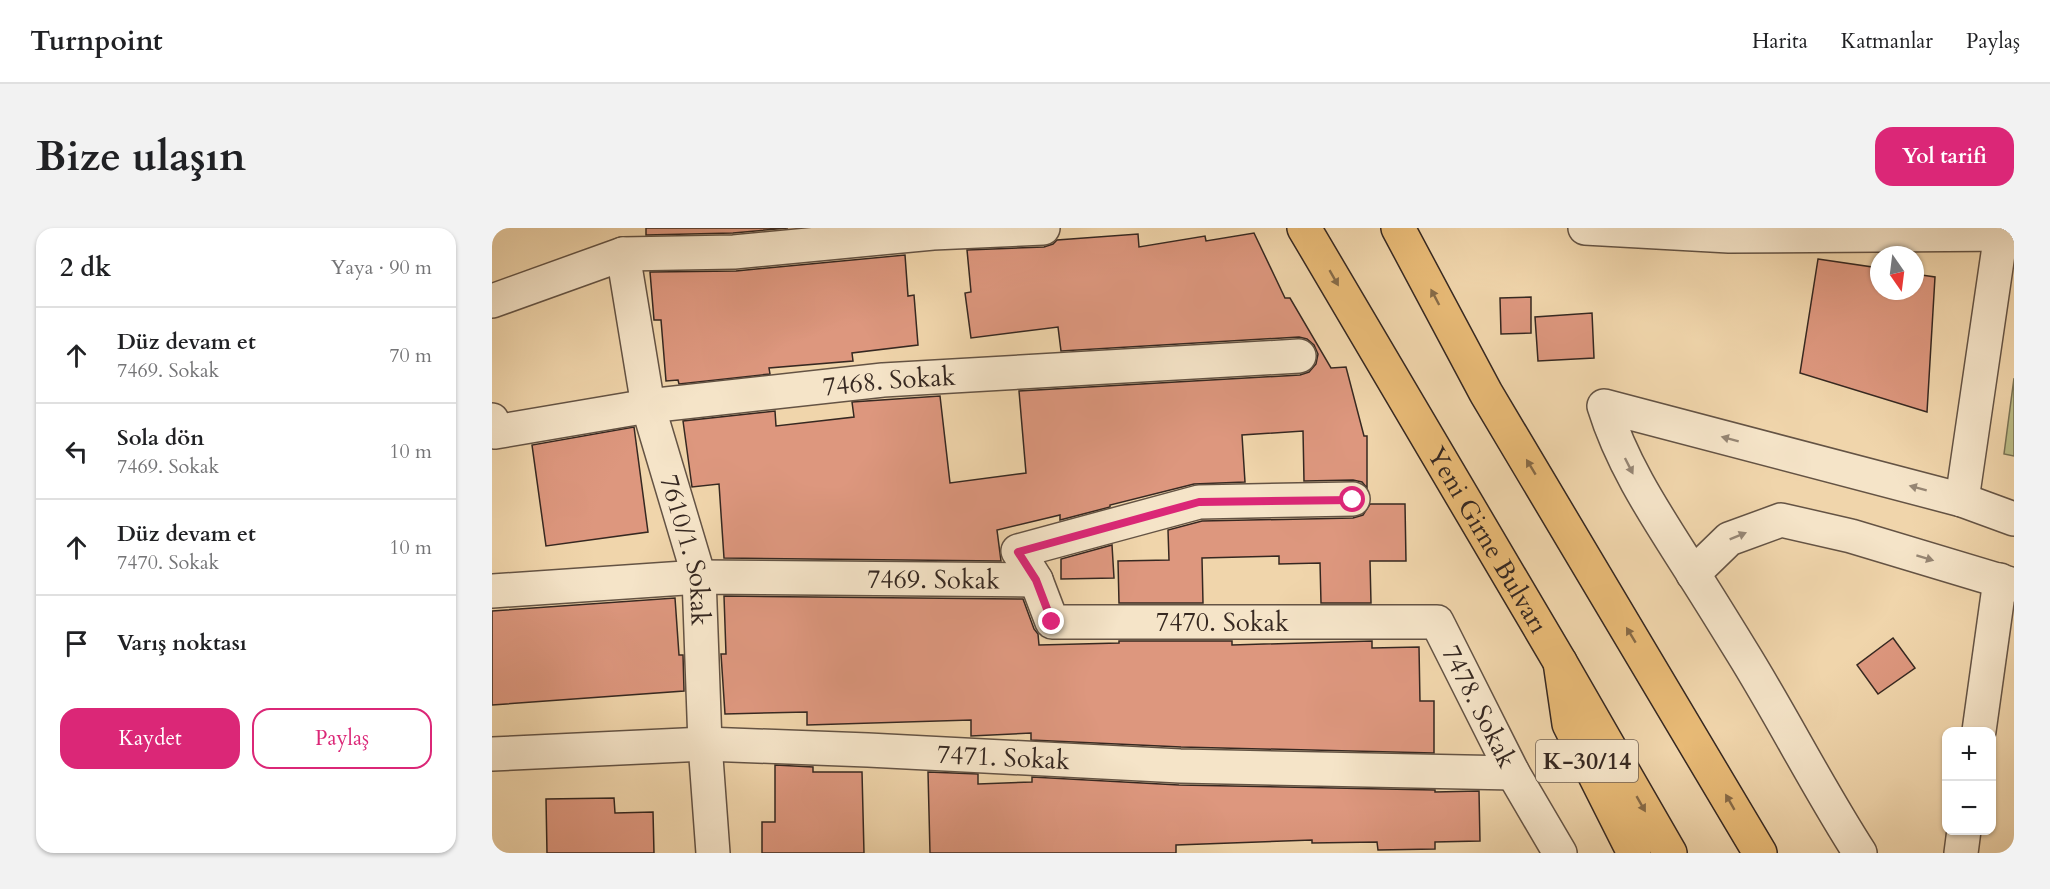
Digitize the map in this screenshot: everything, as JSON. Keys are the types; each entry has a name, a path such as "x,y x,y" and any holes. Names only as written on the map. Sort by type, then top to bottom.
{"main road":[{"name":"Yeni Girne Bulvarı","path":"1304,228 1670,853"},
{"path":"1398,228 1486,393 1760,853"},
{"name":"K-30/14","path":"1560,662 1569,724 1634,853"}],"street":[{"path":"492,301 623,254 734,252 932,230 1043,228"},
{"path":"1585,228 1729,236 2007,233 1962,500"},
{"name":"7610/1. Sokak","path":"623,254 648,406 699,577 705,744 714,853"},
{"name":"7468. Sokak","path":"492,420 495,432 648,406 883,380 1299,356"},
{"path":"1860,853 1770,697 1654,515 1612,433 1604,406 1962,500 2014,519"},
{"name":"7469. Sokak","path":"1036,580 1018,552 1199,502 1353,500"},
{"path":"1693,574 1730,539 1781,520 1851,536 2007,583 1980,727"},
{"name":"7469. Sokak","path":"492,591 699,577 1036,580"},
{"name":"7470. Sokak","path":"1036,580 1052,622 1437,622"},
{"name":"7478. Sokak","path":"1437,622 1513,773 1560,853"},
{"name":"7471. Sokak","path":"492,754 705,744 1180,766 1513,773"},
{"path":"1961,853 1963,835"}],"green space":[{"path":"2014,378 2014,456 2004,454"}],"building":[{"path":"646,228 788,228 733,233 646,235"},
{"path":"1254,233 1285,298 1290,298 1331,368 1346,367 1364,436 1367,436 1367,488 1362,482 1353,480 1304,481 1303,431 1242,435 1245,482 1194,484 1060,520 1060,515 997,530 1001,561 724,558 719,484 692,487 683,421 775,411 776,426 854,417 852,402 940,396 950,483 1026,473 1019,391 1300,375 1309,372 1316,364 1318,354 1314,345 1307,339 1299,337 1061,351 1058,327 971,338 965,293 971,292 967,250 1044,247 1057,240 1138,234 1139,247 1205,236 1206,241"},
{"path":"905,255 908,296 914,295 918,345 852,353 853,361 769,368 770,374 679,384 678,380 666,381 661,320 654,320 650,272 736,271"},
{"path":"1818,259 1870,267 1870,300 1924,300 1924,275 1935,277 1927,412 1800,373"},
{"path":"1531,297 1531,333 1501,334 1500,298"},
{"path":"1592,313 1594,358 1538,361 1535,317"},
{"path":"634,427 648,532 546,546 532,445"},
{"path":"1370,504 1405,504 1406,561 1370,561 1371,603 1321,603 1320,563 1279,564 1279,556 1202,558 1203,603 1119,603 1118,561 1169,560 1168,530 1202,521 1353,518 1363,515"},
{"path":"1112,545 1114,578 1061,579 1061,559"},
{"path":"724,596 1023,599 1038,634 1039,645 1119,643 1119,641 1232,641 1232,645 1372,641 1372,648 1419,647 1420,701 1434,701 1434,753 1181,747 1031,740 1031,733 971,736 971,720 807,725 807,712 725,714 721,654 726,654"},
{"path":"675,598 679,655 683,655 684,691 492,705 492,611"},
{"path":"1893,638 1915,668 1878,694 1857,665"},
{"path":"775,765 813,767 813,772 862,772 864,853 762,853 762,822 775,822"},
{"path":"928,772 978,774 978,784 1032,782 1032,777 1179,785 1435,790 1435,792 1479,791 1480,841 1435,842 1435,849 1378,850 1377,842 1312,843 1312,840 1176,845 1176,853 930,853"},
{"path":"614,798 615,813 653,812 654,853 547,853 546,799"}],"route":[{"path":"1052,622 1036,580 1018,552 1199,502 1353,500"}]}
